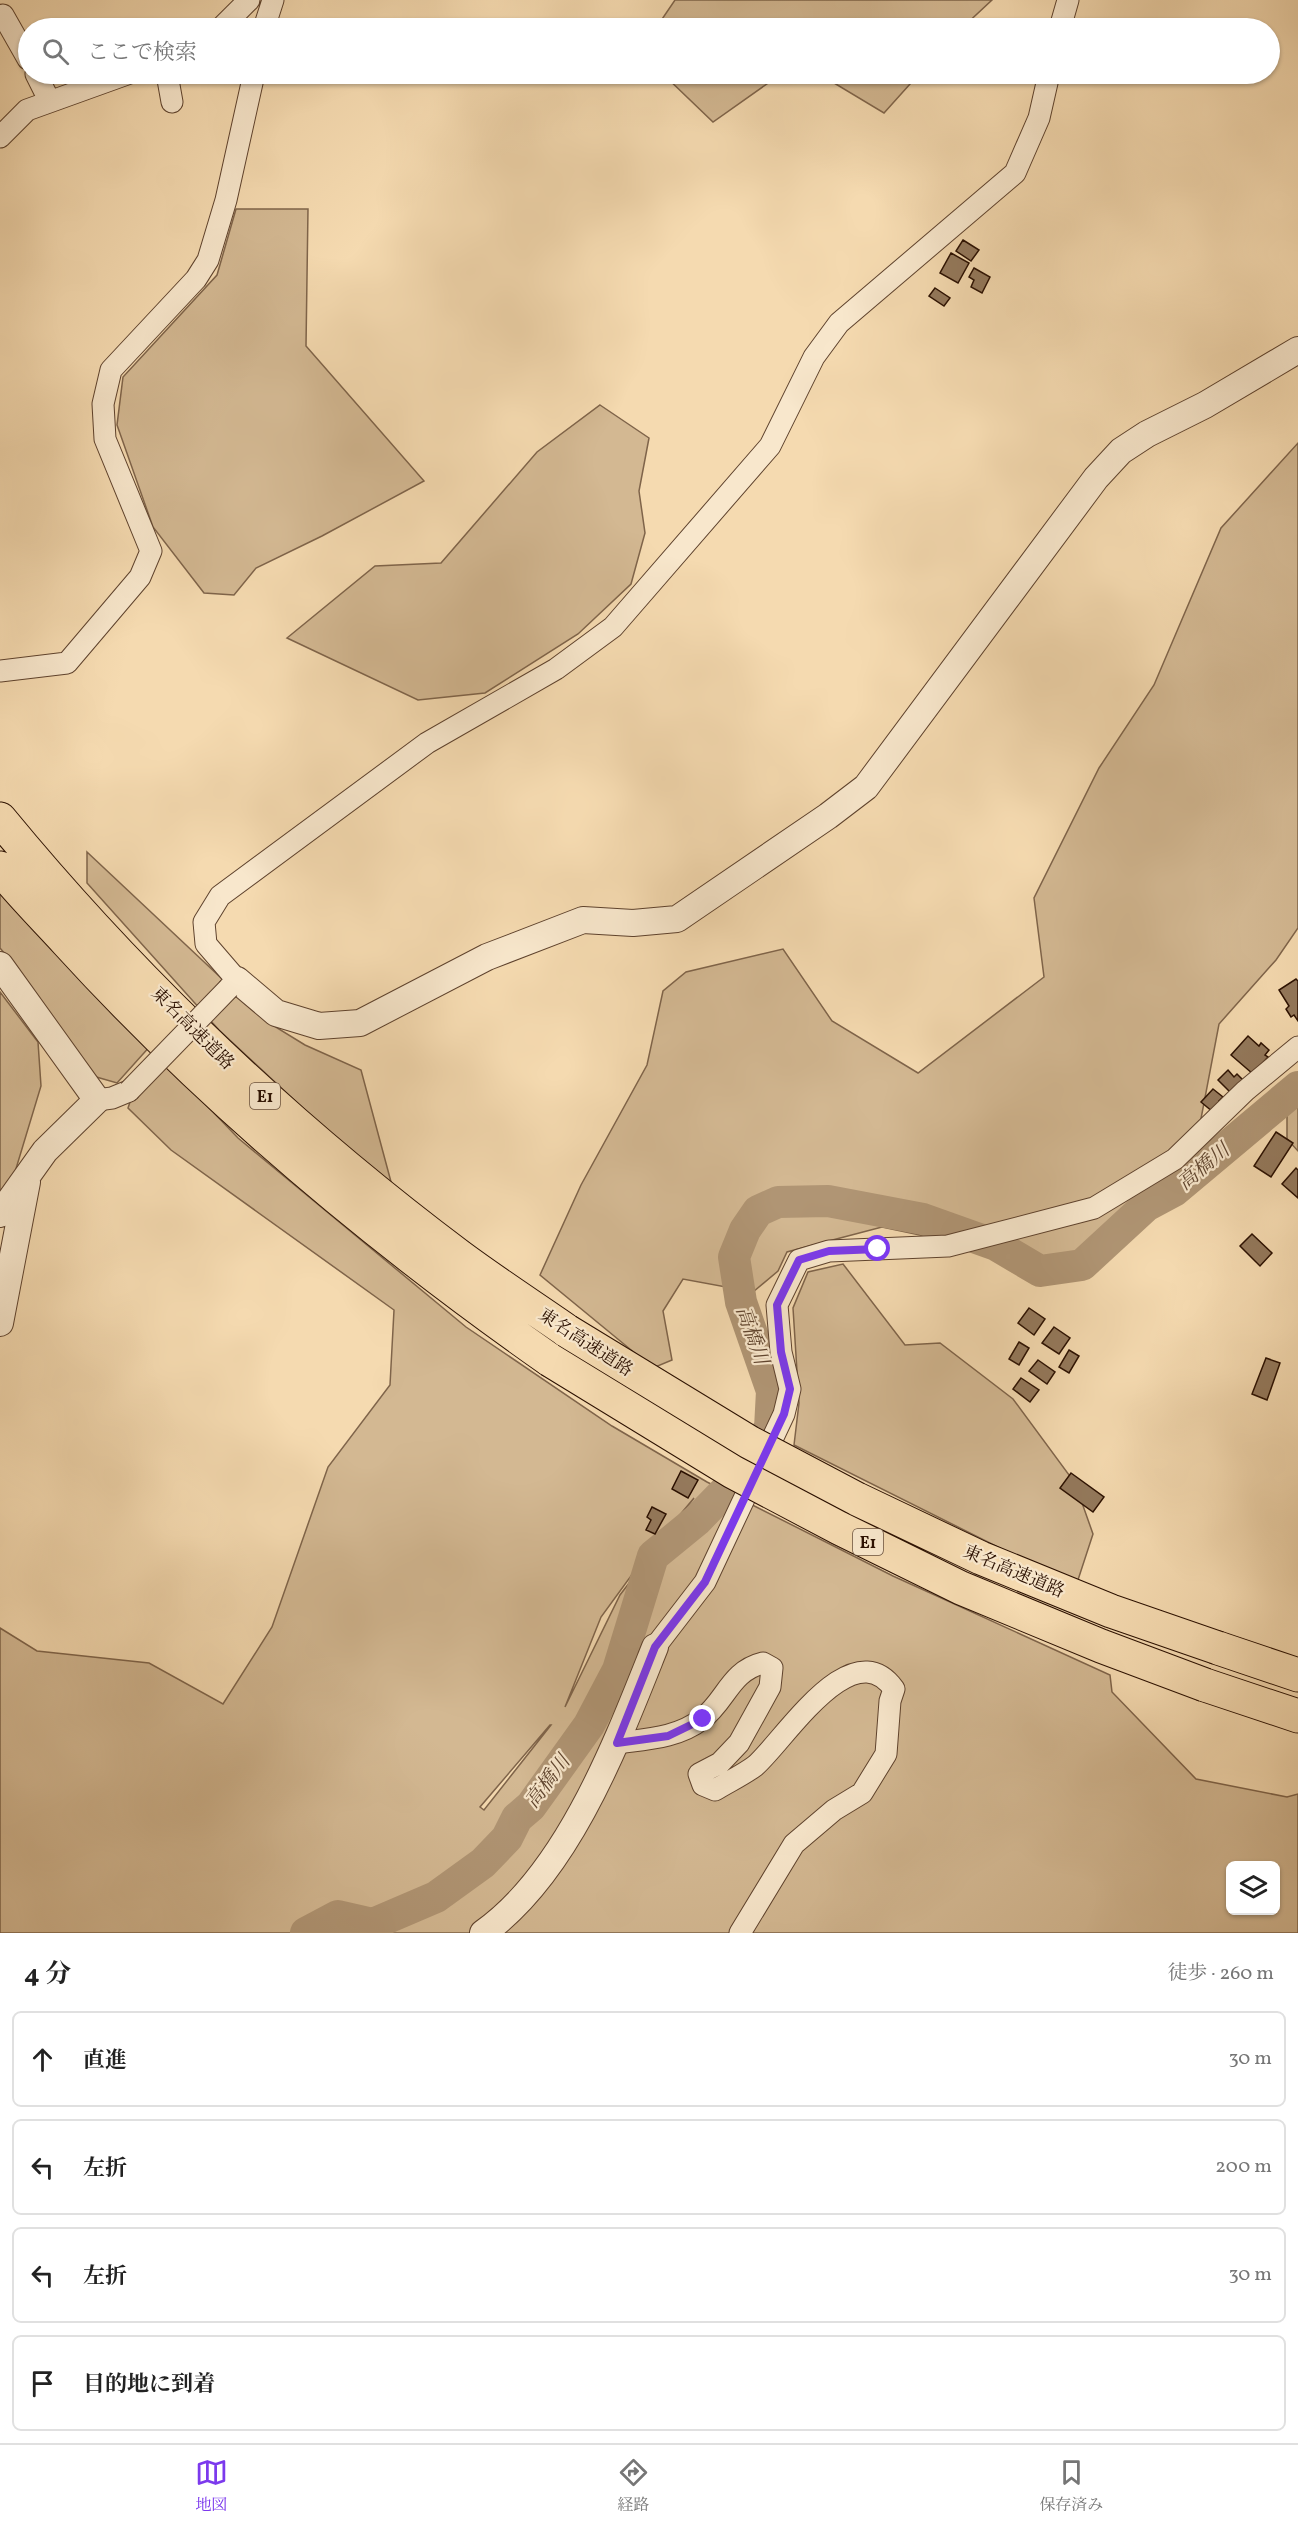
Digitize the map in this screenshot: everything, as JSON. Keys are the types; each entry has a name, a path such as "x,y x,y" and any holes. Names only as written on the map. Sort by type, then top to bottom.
{"highway":[{"name":"東名高速道路","path":"0,819 127,963 235,1070 362,1180 460,1257 567,1331 749,1442 857,1499 981,1558 1111,1611 1298,1675"},
{"name":"東名高速道路","path":"0,868 105,984 202,1080 284,1155 458,1295 550,1360 733,1472 839,1528 961,1588 1101,1646 1205,1685 1298,1716"}],"street":[{"path":"231,18 249,0"},
{"path":"267,18 273,0"},
{"path":"1063,18 1068,0"},
{"path":"3,15 18,41"},
{"path":"41,84 49,100"},
{"path":"0,137 27,110 97,84"},
{"path":"169,84 172,102"},
{"path":"0,671 67,663 140,577 151,551 105,439 103,404 108,381 111,370 196,279 208,260 226,201 252,84"},
{"path":"1047,84 1039,118 1015,173 839,323 814,357 770,446 612,627 556,669 428,743 219,896 204,922 206,944 233,984 276,1013 319,1026 360,1023 487,957 583,920 633,923 677,920 828,816 866,787 1096,478 1121,451 1147,434 1206,405 1298,350"},
{"path":"0,965 97,1100"},
{"path":"0,1214 45,1151 97,1100 112,1098 129,1091 233,984"},
{"path":"483,1933 534,1887 582,1811 617,1743 655,1647 705,1582 784,1414 790,1389 781,1352 777,1305 799,1260 829,1251 948,1246 1094,1208 1175,1159 1245,1091 1298,1047"},
{"path":"0,1323 28,1173"},
{"path":"617,1743 668,1736 703,1719 747,1667 763,1663 772,1668 770,1687 739,1743 720,1763 699,1774 703,1785 715,1790 754,1766 826,1689 847,1676 871,1673 882,1676 894,1689 886,1754 862,1793 834,1810 794,1844 740,1933"}],"shaded area":[{"path":"675,0 992,0 973,18 663,18"},
{"path":"673,84 767,84 713,122"},
{"path":"836,84 910,84 884,113"},
{"path":"236,209 308,209 306,346 424,481 322,536 256,568 234,595 204,593 153,527 117,425 123,377 217,275"},
{"path":"600,405 649,438 639,491 645,533 631,584 578,634 485,693 418,700 287,638 375,566 441,563 537,452"},
{"path":"1298,443 1298,928 1276,960 1219,1024 1192,1166 1066,1266 882,1227 787,1252 778,1271 753,1292 683,1279 663,1311 672,1360 653,1368 540,1275 581,1185 647,1065 663,991 686,972 783,949 832,1021 918,1073 1044,977 1034,898 1099,768 1154,685 1221,528"},
{"path":"87,852 269,1023 305,1045 361,1070 394,1193 219,1030 87,883"},
{"path":"0,884 152,1044 117,1083 93,1076 25,978 0,948"},
{"path":"0,992 38,1042 41,1086 15,1172 0,1194"},
{"path":"168,1065 238,1138 466,1327 612,1426 707,1482 893,1576 1110,1675 1112,1692 1196,1779 1287,1797 1298,1794 1298,1933 0,1933 0,1628 37,1651 149,1663 223,1704 272,1627 328,1467 390,1385 394,1310 171,1150 128,1108 131,1099","holes":["694,1498 620,1595 565,1707 601,1617 647,1554","550,1725 484,1810 480,1807"]},
{"path":"1298,1093 1298,1151 1287,1139 1287,1105"},
{"path":"843,1264 905,1345 940,1343 1013,1399 1075,1483 1093,1534 1076,1586 794,1445 799,1403 793,1308 808,1272"}],"building":[{"path":"963,240 979,250 971,261 956,251"},
{"path":"951,253 969,263 958,283 940,273"},
{"path":"974,268 990,277 982,293 971,287 974,280 969,277"},
{"path":"935,288 950,298 944,306 929,296"},
{"path":"1296,979 1298,981 1298,1021 1294,1015 1291,1017 1286,1009 1289,1006 1279,990"},
{"path":"1248,1036 1259,1046 1261,1043 1269,1050 1265,1055 1268,1057 1253,1074 1231,1055"},
{"path":"1228,1070 1234,1077 1237,1074 1244,1081 1232,1094 1218,1080"},
{"path":"1213,1089 1223,1097 1219,1101 1222,1103 1213,1112 1201,1102"},
{"path":"1276,1132 1293,1143 1271,1177 1254,1166"},
{"path":"1296,1168 1298,1170 1298,1198 1282,1184"},
{"path":"1252,1234 1272,1253 1260,1266 1240,1246"},
{"path":"1029,1308 1045,1319 1034,1335 1018,1323"},
{"path":"1054,1327 1070,1338 1059,1354 1042,1343"},
{"path":"1019,1342 1029,1348 1019,1365 1009,1359"},
{"path":"1069,1350 1079,1356 1069,1373 1059,1367"},
{"path":"1266,1358 1280,1363 1267,1400 1252,1394"},
{"path":"1038,1360 1055,1372 1047,1384 1029,1371"},
{"path":"1021,1378 1039,1390 1030,1402 1013,1389"},
{"path":"681,1471 698,1480 688,1498 672,1489"},
{"path":"1071,1473 1104,1497 1093,1512 1060,1488"},
{"path":"652,1507 666,1514 655,1534 646,1530 651,1520 647,1517"}],"waterway":[{"name":"高橋川","path":"306,1933 338,1916 373,1924 436,1897 483,1863 507,1838 517,1818 531,1806 589,1725 618,1670 653,1556 697,1520 733,1483 770,1428 772,1391 741,1302 734,1257 745,1230 758,1211 778,1202 828,1201 923,1219 996,1245 1040,1271 1082,1265 1146,1206 1174,1191 1298,1087"}],"route":[{"path":"703,1719 668,1736 617,1743 655,1647 705,1582 784,1414 790,1389 781,1352 777,1305 799,1260 829,1251 878,1249"}]}
